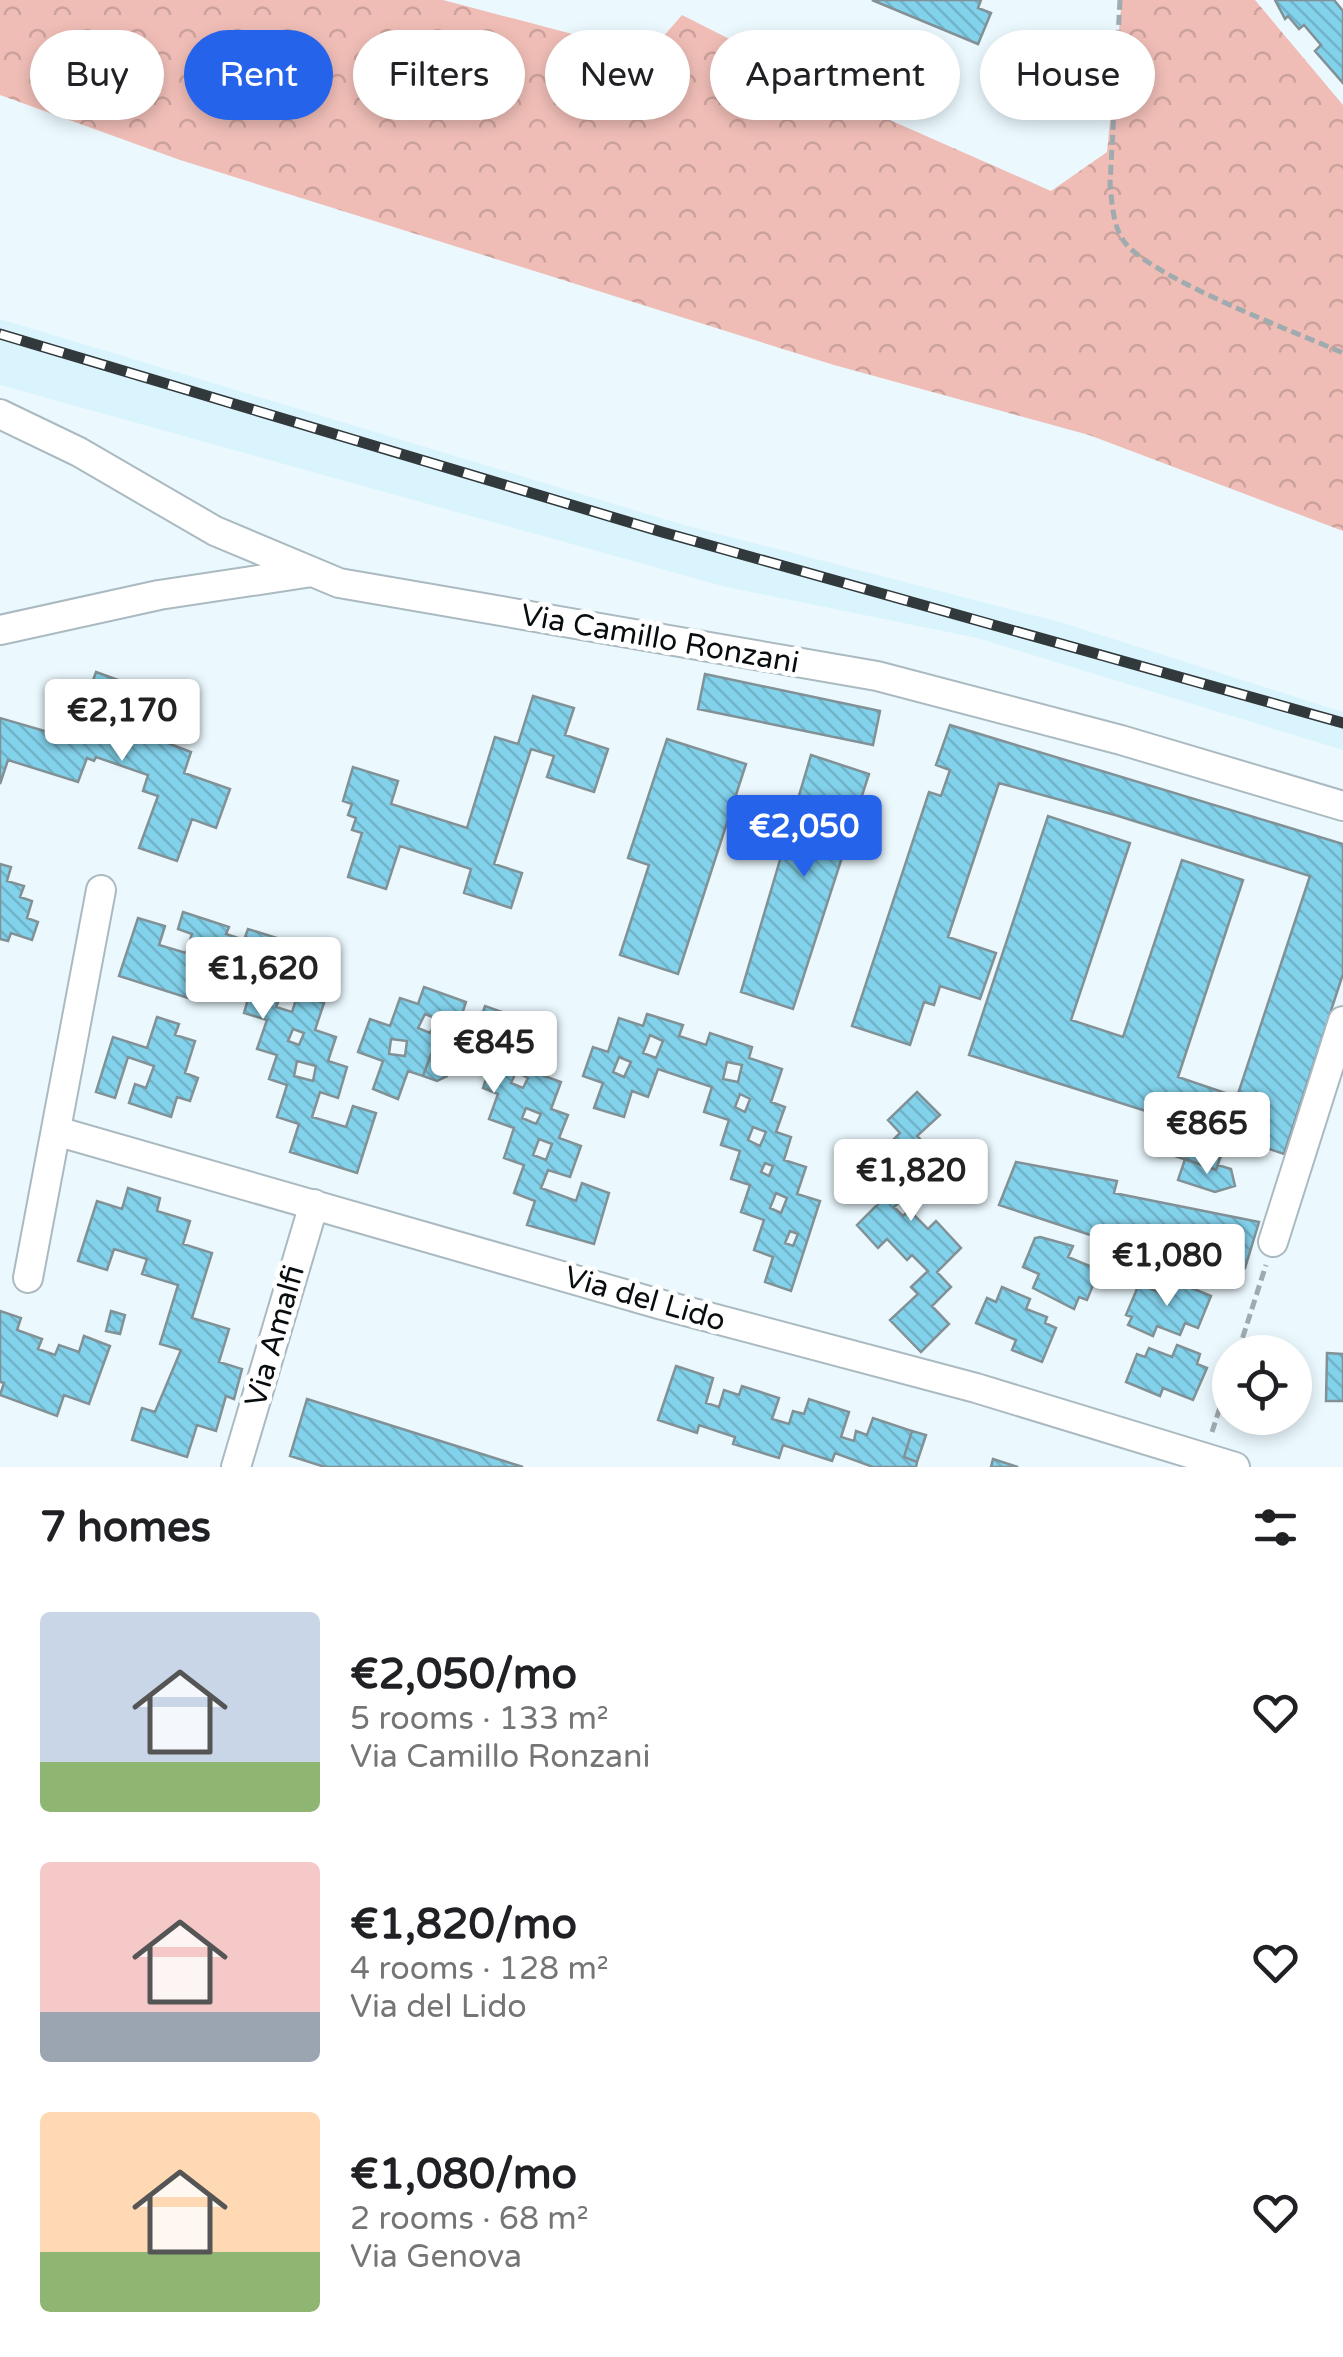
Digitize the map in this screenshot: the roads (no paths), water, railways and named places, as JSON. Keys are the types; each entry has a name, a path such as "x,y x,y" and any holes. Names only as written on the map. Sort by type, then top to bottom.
{"street":[{"name":"Via Camillo Ronzani","path":"0,414 79,452 215,530 338,583 877,676 1121,740 1343,806"},
{"path":"0,630 158,595 313,572"},
{"path":"28,1278 100,890"},
{"path":"1273,1242 1343,1021"},
{"name":"Via del Lido","path":"56,1131 976,1388 1235,1467"},
{"name":"Via Amalfi","path":"236,1467 314,1204"}],"railway":[{"path":"0,334 662,532 1343,723"}]}
